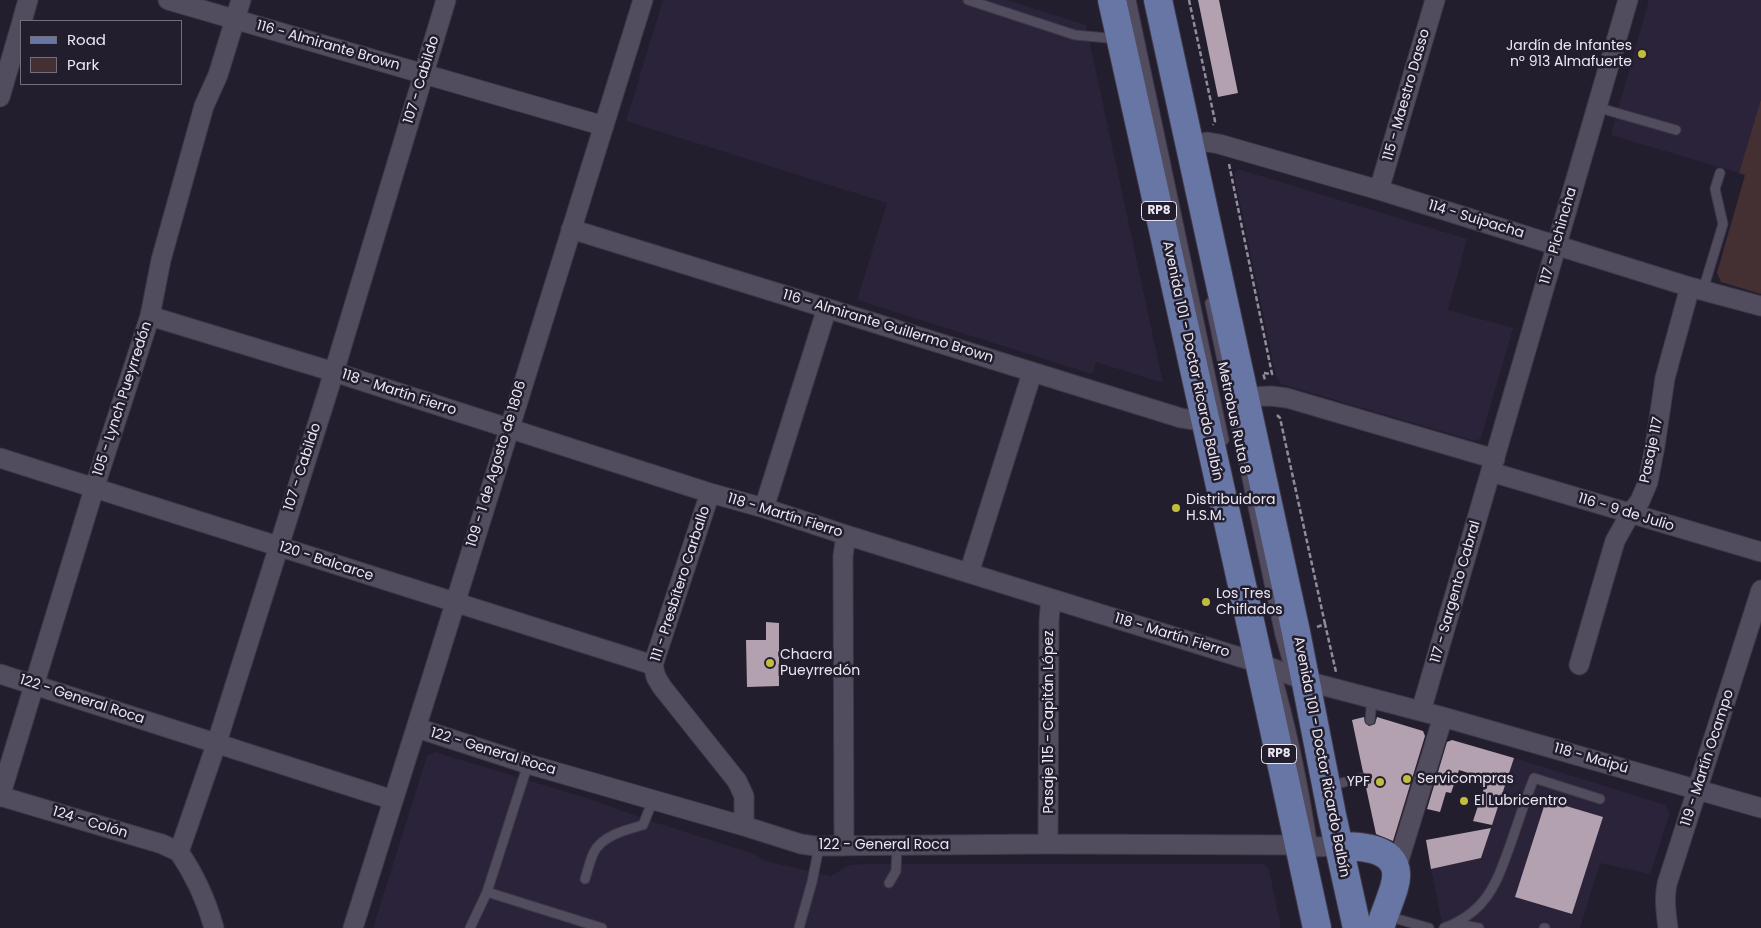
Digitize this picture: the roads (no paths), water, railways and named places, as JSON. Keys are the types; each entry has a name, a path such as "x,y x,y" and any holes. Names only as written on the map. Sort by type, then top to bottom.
{"main road":[{"name":"Avenida 101 - Doctor Ricardo Balbín","path":"1112,0 1205,422 1283,673 1326,786 1317,928"},
{"name":"Avenida 101 - Doctor Ricardo Balbín","path":"1158,0 1202,144 1256,397 1283,673 1321,848 1357,928"},
{"path":"1321,848 1370,848 1382,852 1392,860 1396,870 1395,887 1382,921"}],"street":[{"path":"23,20 28,0"},
{"name":"116 - Almirante Brown","path":"168,0 604,126"},
{"name":"105 - Lynch Pueyrredón","path":"0,796 94,489 150,316 161,260 204,106 218,75 241,0"},
{"name":"107 - Cabildo","path":"179,852 217,742 334,372 446,0"},
{"name":"109 - 1 de Agosto de 1806","path":"353,928 643,0"},
{"name":"115 - Maestro Dasso","path":"1379,190 1435,0"},
{"name":"117 - Pichincha","path":"1493,466 1628,0"},
{"path":"0,98 20,30"},
{"name":"114 - Suipacha","path":"1202,144 1379,190 1761,306"},
{"name":"116 - Almirante Guillermo Brown","path":"571,229 1032,373 1181,418 1205,422"},
{"name":"Pasaje 117","path":"1579,665 1615,541 1630,514 1640,501 1648,482 1656,446 1665,378 1697,288"},
{"path":"764,508 827,308"},
{"name":"118 - Martín Fierro","path":"150,316 334,372 508,429 764,508 1283,673 1421,711"},
{"path":"969,573 1032,373"},
{"path":"1256,397 1287,398 1493,466"},
{"name":"120 - Balcarce","path":"0,458 653,665"},
{"name":"116 - 9 de Julio","path":"1493,466 1630,514 1761,552"},
{"name":"117 - Sargento Cabral","path":"1421,711 1493,466"},
{"name":"111 - Presbítero Carballo","path":"710,492 653,665 656,677 662,687 737,780 744,796 744,826"},
{"path":"844,846 843,556 846,535"},
{"name":"119 - Martín Ocampo","path":"1668,928 1665,895 1761,590"},
{"name":"Pasaje 115 - Capitán López","path":"1048,844 1049,620 1051,599"},
{"name":"122 - General Roca","path":"0,674 393,800"},
{"name":"118 - Maipú","path":"1421,711 1761,808"},
{"path":"1396,870 1443,716"},
{"name":"122 - General Roca","path":"417,728 528,764 801,844 819,847 1048,844 1321,848"},
{"name":"124 - Colón","path":"0,796 162,844 179,852"},
{"path":"179,852 195,876 207,903 214,928"}],"lane":[{"path":"968,0 1075,35 1121,40"},
{"name":"Metrobus Ruta 8","path":"1131,0 1225,445"},
{"path":"1596,107 1676,130"},
{"path":"1697,288 1723,224 1715,189 1720,173"},
{"name":"Metrobus Ruta 8","path":"1209,298 1280,635 1283,673"},
{"path":"1370,720 1372,698"},
{"path":"470,928 487,892 528,764"},
{"path":"1326,786 1361,778"},
{"path":"1444,928 1456,924 1476,909 1496,884 1534,778 1600,799"},
{"path":"585,879 594,851 607,838 643,825 653,800"},
{"path":"889,883 896,871 897,845"},
{"path":"799,928 812,882 819,847"},
{"path":"487,892 602,928"},
{"path":"1382,921 1429,928"},
{"path":"1456,924 1479,928"}],"place":[{"name":"Jardín de Infantes nº 913 Almafuerte","path":"1642,54"},
{"name":"Distribuidora H.S.M.","path":"1176,508"},
{"name":"Los Tres Chiflados","path":"1206,602"},
{"name":"Chacra Pueyrredón","path":"770,663"},
{"name":"Servicompras","path":"1407,779"},
{"name":"YPF","path":"1380,782"},
{"name":"El Lubricentro","path":"1464,801"}]}
